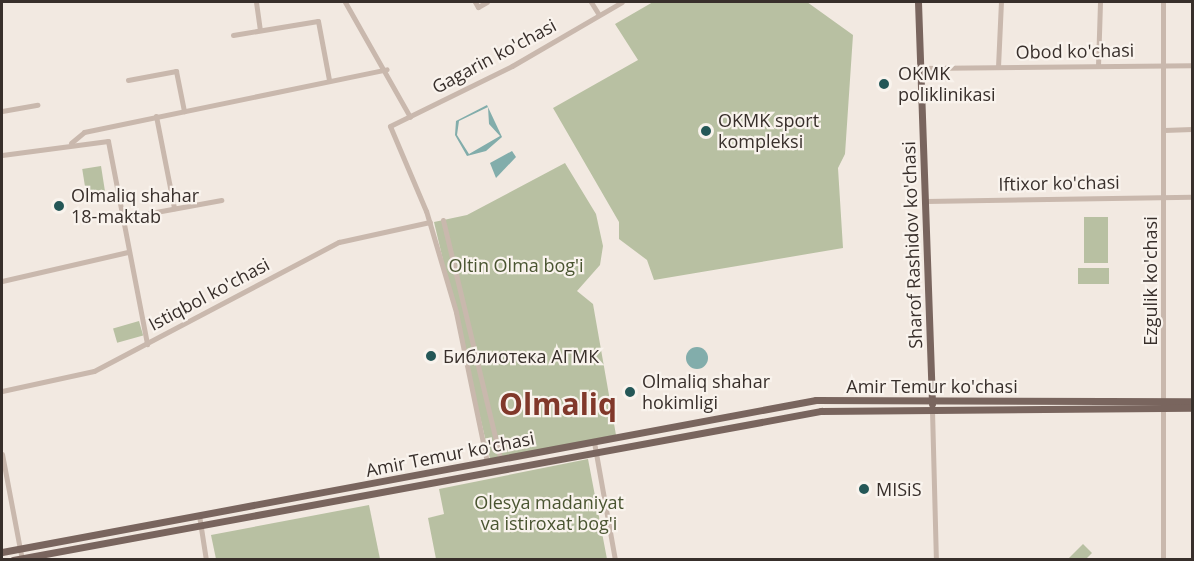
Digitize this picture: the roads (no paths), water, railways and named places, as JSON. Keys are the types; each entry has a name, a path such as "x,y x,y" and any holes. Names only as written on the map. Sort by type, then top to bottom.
{"main road":[{"name":"Sharof Rashidov ko'chasi","path":"918,2 932,410"},
{"name":"Amir Temur ko'chasi","path":"2,552 816,400 1165,405 1192,408"},
{"name":"Amir Temur ko'chasi","path":"13,560 821,411 1165,405 1192,401"},
{"path":"436,471 438,482"},
{"path":"343,489 347,499"}],"street":[{"path":"256,2 260,30"},
{"path":"345,2 387,69 410,117"},
{"path":"475,2 478,7 487,2"},
{"path":"591,2 599,15"},
{"name":"Gagarin ko'chasi","path":"430,222 390,130 622,2"},
{"path":"998,67 1000,2"},
{"path":"1098,66 1100,2"},
{"name":"Ezgulik ko'chasi","path":"1163,2 1165,405 1163,560"},
{"path":"233,35 318,21 329,80"},
{"name":"Obod ko'chasi","path":"922,68 1192,65"},
{"path":"71,143 84,132 387,69"},
{"path":"128,80 176,71 184,111"},
{"path":"2,111 36,105"},
{"path":"156,116 174,208"},
{"path":"1164,130 1192,129"},
{"path":"2,155 71,143 108,141 147,344"},
{"name":"Iftixor ko'chasi","path":"926,201 1192,197"},
{"path":"123,218 221,200"},
{"path":"443,220 500,454"},
{"path":"430,222 456,312 487,462"},
{"name":"Istiqbol ko'chasi","path":"2,391 93,371 339,242 430,222"},
{"path":"2,281 128,252"},
{"name":"Sharof Rashidov ko'chasi","path":"932,410 936,560"},
{"path":"594,442 615,560"},
{"path":"2,454 22,559"},
{"path":"199,515 206,560"}],"water":[{"path":"487,105 488,107 502,137 486,151 467,156 455,135 456,121","holes":["488,107 489,124 500,136 469,154 457,135 459,121"]},
{"path":"512,151 516,157 496,178 490,163"},
{"path":"697,347 707,354 708,358 701,368 697,369 687,362 686,358 693,348"}],"place":[{"name":"OKMK poliklinikasi","path":"884,84"},
{"name":"OKMK sport kompleksi","path":"706,131"},
{"name":"Olmaliq shahar 18-maktab","path":"59,206"},
{"name":"Библиотека АГМК","path":"431,356"},
{"name":"Olmaliq shahar hokimligi","path":"630,392"},
{"name":"MISiS","path":"864,489"}],"district":[{"name":"Olmaliq","path":"558,404"}],"park label":[{"name":"Oltin Olma bog'i","path":"516,265"},
{"name":"Olesya madaniyat va istiroxat bog'i","path":"549,513"}]}
